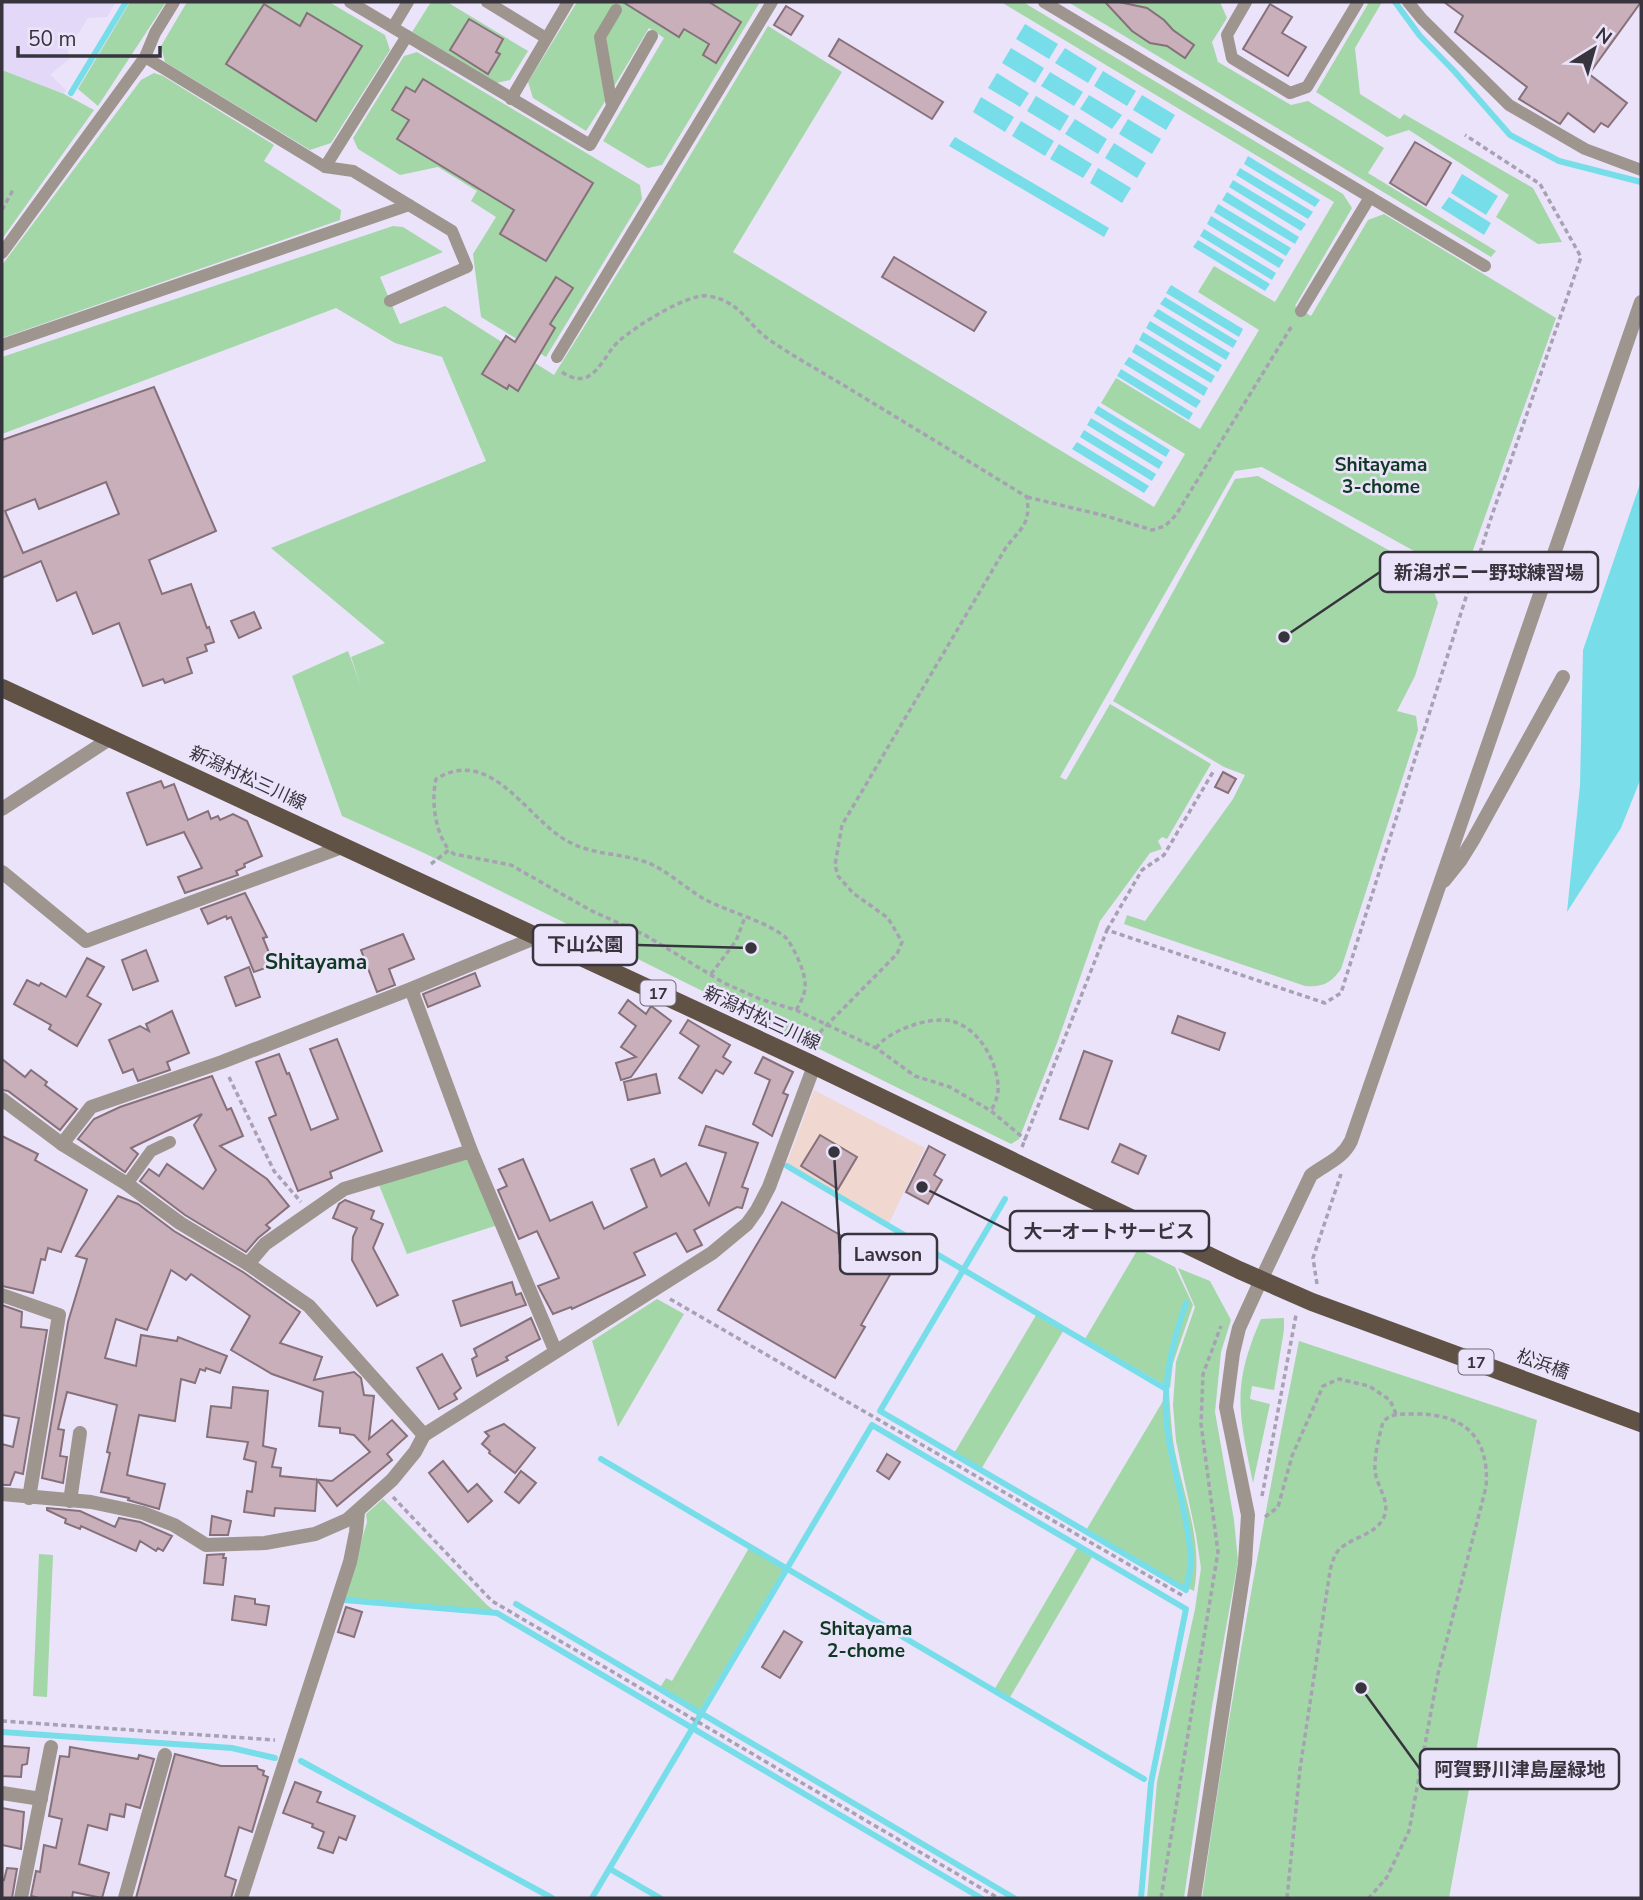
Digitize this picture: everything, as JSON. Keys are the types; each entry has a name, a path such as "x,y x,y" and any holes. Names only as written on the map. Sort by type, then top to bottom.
{"main road":[{"name":"新潟村松三川線","path":"2,688 810,1064 1261,1280 1309,1299"},
{"name":"松浜橋","path":"1309,1299 1641,1423"}],"street":[{"path":"1194,1898 1245,1563 1248,1515 1226,1408 1239,1328 1311,1175 1339,1159 1351,1140 1641,302"},
{"path":"1438,887 1460,862 1563,677"},
{"path":"2,809 111,738"},
{"path":"2,872 86,941 345,846"},
{"path":"62,1144 91,1107 222,1062 537,937"},
{"path":"411,989 471,1151 555,1350"},
{"path":"2,1494 91,1502 143,1513 174,1525 206,1545 265,1543 315,1534 347,1520 384,1488 415,1452 424,1435 723,1244 747,1224 769,1187 810,1064"},
{"path":"2,1099 62,1144 127,1184 180,1223 248,1264 309,1307 424,1435"},
{"path":"248,1264 265,1244 344,1189 471,1151"},
{"path":"2,1295 59,1315 29,1498"},
{"path":"70,1501 80,1433"},
{"path":"241,1898 350,1562 358,1512"},
{"path":"21,1898 51,1747"},
{"path":"125,1898 165,1755"},
{"path":"2,1793 41,1799"}],"lane":[{"path":"2,253 145,57 155,33 174,2"},
{"path":"350,2 590,145 652,36"},
{"path":"393,27 408,2"},
{"path":"487,2 547,38"},
{"path":"511,99 568,2"},
{"path":"557,357 772,2"},
{"path":"1044,2 1485,266"},
{"path":"1244,3 1227,36 1232,58 1290,93 1307,88 1358,2"},
{"path":"1408,2 1509,105 1585,149 1641,170"},
{"path":"612,106 600,37 615,10"},
{"path":"325,167 407,36"},
{"path":"145,57 325,167 353,172 452,231 467,267 390,301"},
{"path":"1301,311 1370,197"},
{"path":"2,345 409,205"},
{"path":"127,1184 151,1151 170,1142"}],"path":[{"path":"1107,930 1325,1003 1341,993 1491,518 1581,257 1541,184 1465,135"},
{"path":"2,210 14,188"},
{"path":"557,357 560,370 571,378 582,377 600,368 617,342 680,301 703,295 725,299 769,340 1027,497 1152,530 1165,526 1176,515 1301,311"},
{"path":"810,1064 821,1031 897,954 902,942 888,918 853,893 838,876 835,865 842,825 1005,549 1021,530 1029,514 1027,497"},
{"path":"796,1010 806,994 806,978 786,938 690,891 648,862 591,851 568,841 534,816 494,777 473,771 449,772 436,779 433,794 438,823 444,843 454,854 510,865 590,910 645,935 724,983 760,999 796,1010 876,1048 915,1076 950,1087 991,1111 1026,1140"},
{"path":"1014,1163 1026,1140 1107,930 1142,870 1164,855 1213,772"},
{"path":"431,864 449,850"},
{"path":"711,974 736,941 745,917"},
{"path":"876,1048 881,1040 915,1024 951,1021 970,1031 986,1048 996,1071 998,1091 991,1111"},
{"path":"222,1062 274,1171 311,1213"},
{"path":"1262,1496 1294,1319 1309,1299 1313,1258 1341,1177 1339,1159"},
{"path":"653,1289 1185,1597"},
{"path":"1161,1898 1219,1552 1200,1424 1203,1374 1223,1323"},
{"path":"1247,1532 1278,1507 1292,1456 1323,1386 1339,1379 1369,1386 1390,1400 1396,1414"},
{"path":"1287,1898 1300,1769 1329,1571 1336,1553 1374,1530 1384,1518 1385,1498 1375,1472 1383,1422 1388,1416 1396,1414 1443,1416 1464,1425 1479,1443 1485,1460 1486,1487 1438,1674 1409,1831 1387,1877 1369,1898"},
{"path":"384,1488 492,1601 998,1898"},
{"path":"2,1721 292,1741"}],"shaded area":[{"path":"2,2 116,2 107,17 88,18 68,49 69,59 50,75 66,90 64,94 2,70"},
{"path":"814,1090 925,1148 889,1223 787,1163"}],"green space":[{"path":"130,2 166,2 98,106 78,89"},
{"path":"187,2 329,2 385,35 390,50 331,143 310,150 165,62 161,46"},
{"path":"431,2 447,2 528,51 510,80 496,83 412,32"},
{"path":"577,2 760,2 662,165 648,168 603,141 664,38 649,28 613,88 595,37 606,100 586,131 533,98 528,82"},
{"path":"1001,2 1023,2 1343,194 1352,208 1295,306 1311,316 1368,220 1384,214 1556,318 1463,578 1262,467 1235,471 1060,777 1066,780 1110,704 1211,764 1167,839 1162,837 1158,841 1162,849 1150,853 1100,921 1057,1043 1019,1139 1011,1144 424,853 342,816 292,676 348,651 361,686 351,657 385,643 271,548 486,461 442,357 395,343 336,308 2,434 2,357 393,226 403,227 443,252 380,277 400,324 445,306 554,375 768,26 842,72 733,252 1154,507 1185,454 1101,403 1116,378 1200,429 1259,330 1198,292 1214,266 1275,302 1334,202"},
{"path":"1068,2 1220,2 1227,18 1212,42 1218,62 1291,105 1308,101 1384,148 1368,173 1496,251 1491,257"},
{"path":"1365,2 1382,2 1355,48 1360,94 1400,119 1404,114 1533,188 1562,242 1538,244 1496,217 1509,195 1409,130 1387,137 1316,92 1368,4"},
{"path":"417,52 640,185 642,199 546,357 481,317 473,254 496,217 471,201 477,191 438,167 400,175 358,149 353,138 404,56"},
{"path":"2,70 64,94 94,110 2,239"},
{"path":"154,73 274,145 264,161 341,210 340,220 2,338 2,265 141,80"},
{"path":"1258,476 1427,572 1438,603 1415,676 1397,711 1416,716 1418,730 1341,969 1326,984 1317,986 1305,986 1124,924 1127,915 1145,921 1233,799 1245,775 1224,767 1113,701 1235,479"},
{"path":"469,1156 498,1225 407,1254 379,1185"},
{"path":"1138,1249 1175,1267 1193,1305 1173,1363 1170,1388 1085,1339"},
{"path":"1178,1268 1210,1281 1231,1320 1221,1352 1215,1412 1234,1520 1238,1561 1212,1706 1184,1898 1147,1898 1157,1782 1195,1609 1201,1568 1176,1441 1173,1405 1176,1362 1195,1307"},
{"path":"657,1299 684,1314 618,1427 592,1341"},
{"path":"1038,1312 1065,1328 980,1471 953,1455"},
{"path":"1284,1318 1274,1390 1252,1386 1250,1399 1270,1404 1253,1483 1241,1418 1240,1400 1245,1363 1261,1319"},
{"path":"1299,1341 1537,1420 1449,1898 1202,1898 1246,1619"},
{"path":"1169,1391 1173,1440 1194,1533 1194,1591 1149,1570 1085,1532"},
{"path":"383,1499 497,1613 344,1600 367,1522 366,1514"},
{"path":"749,1548 784,1569 697,1715 658,1691 666,1678 672,1681"},
{"path":"1077,1548 1092,1557 1009,1699 994,1690"},
{"path":"39,1554 53,1555 47,1697 33,1696"}],"water":[{"path":"1025,24 1058,44 1049,59 1016,39"},
{"path":"1011,48 1044,68 1035,83 1002,63"},
{"path":"1065,48 1097,68 1088,83 1055,63"},
{"path":"1103,71 1136,91 1127,106 1094,86"},
{"path":"1050,72 1083,92 1074,106 1041,86"},
{"path":"997,73 1029,93 1020,107 988,88"},
{"path":"1089,95 1122,115 1112,129 1080,109"},
{"path":"1142,95 1175,115 1166,130 1133,110"},
{"path":"1036,96 1069,116 1060,131 1027,111"},
{"path":"981,97 1014,117 1005,132 973,112"},
{"path":"1075,119 1107,139 1098,154 1065,134"},
{"path":"1128,119 1161,139 1152,154 1119,134"},
{"path":"1021,121 1054,141 1045,156 1012,136"},
{"path":"955,137 1109,228 1104,237 949,146"},
{"path":"1114,143 1146,163 1137,178 1105,158"},
{"path":"1059,144 1092,164 1083,178 1050,159"},
{"path":"1248,156 1320,200 1315,207 1244,164"},
{"path":"1098,168 1131,188 1122,203 1090,183"},
{"path":"1240,168 1313,212 1308,219 1236,175"},
{"path":"1462,174 1498,196 1486,215 1451,193"},
{"path":"1233,180 1306,224 1301,231 1229,187"},
{"path":"1227,192 1299,237 1295,244 1222,200"},
{"path":"1449,197 1491,223 1484,235 1441,208"},
{"path":"1218,204 1291,248 1286,256 1214,212"},
{"path":"1211,216 1284,260 1279,268 1207,224"},
{"path":"1204,229 1276,273 1272,280 1200,236"},
{"path":"1198,240 1270,284 1265,291 1193,247"},
{"path":"1171,285 1243,329 1239,337 1166,293"},
{"path":"1165,297 1237,341 1233,348 1160,304"},
{"path":"1158,309 1230,353 1226,360 1153,316"},
{"path":"1150,321 1222,365 1218,372 1146,328"},
{"path":"1143,332 1215,376 1211,383 1139,340"},
{"path":"1136,344 1208,388 1204,396 1132,352"},
{"path":"1129,357 1201,401 1196,408 1124,364"},
{"path":"1121,369 1193,413 1189,420 1117,376"},
{"path":"1098,406 1170,450 1166,457 1094,413"},
{"path":"1091,418 1163,462 1159,469 1087,425"},
{"path":"1084,430 1156,474 1152,481 1080,437"},
{"path":"1077,442 1149,486 1144,493 1072,449"},
{"path":"1641,481 1641,778 1621,828 1567,912 1580,785 1583,650"}],"building":[{"path":"623,2 709,2 741,22 716,63 703,55 709,44 684,29 679,37"},
{"path":"1105,2 1147,8 1194,45 1185,58 1167,46 1150,43 1132,31"},
{"path":"1444,2 1641,2 1589,74 1627,103 1608,127 1601,123 1594,132 1568,113 1560,124 1519,99 1527,87 1455,32 1463,16"},
{"path":"264,4 300,26 307,13 362,46 316,121 226,64"},
{"path":"1270,4 1292,17 1282,33 1306,47 1288,76 1243,49"},
{"path":"786,6 803,16 791,35 774,25"},
{"path":"469,19 503,39 496,52 500,54 488,74 450,50"},
{"path":"839,39 943,102 932,119 829,56"},
{"path":"423,79 593,183 546,261 500,234 514,210 397,139 409,120 392,110 406,87 415,92"},
{"path":"1415,142 1451,163 1426,205 1390,183"},
{"path":"894,257 986,312 974,331 882,277"},
{"path":"556,277 573,288 550,324 555,328 518,391 509,385 507,389 482,374 506,336 515,342"},
{"path":"154,387 216,531 149,560 162,594 191,584 207,628 209,627 214,642 205,645 207,651 187,658 192,673 165,683 163,679 143,686 119,623 93,634 76,592 57,601 41,561 2,578 2,440","holes":["106,482 119,514 23,553 5,511 35,499 39,509"]},
{"path":"254,612 261,628 239,638 231,621"},
{"path":"1223,772 1236,779 1228,793 1215,787"},
{"path":"161,781 164,788 174,784 188,820 208,811 211,819 218,816 220,820 233,814 247,821 262,856 244,864 245,867 236,871 238,875 185,893 178,877 202,868 184,832 147,845 127,793"},
{"path":"245,893 267,937 263,938 274,965 254,972 231,917 227,919 226,916 208,924 201,909"},
{"path":"403,934 414,959 389,969 395,985 377,992 361,950"},
{"path":"146,950 158,981 133,990 122,960"},
{"path":"87,958 104,967 87,996 101,1004 77,1046 49,1029 51,1025 14,1004 27,980 39,986 41,983 66,997"},
{"path":"249,967 260,997 236,1006 225,977"},
{"path":"475,973 480,986 428,1007 423,994"},
{"path":"628,1000 646,1014 651,1006 671,1021 631,1077 621,1080 616,1063 636,1057 621,1047 636,1026 619,1013"},
{"path":"172,1011 189,1053 167,1062 170,1070 138,1081 133,1069 123,1073 109,1040 140,1026 149,1031 146,1024"},
{"path":"1178,1016 1225,1033 1219,1050 1172,1033"},
{"path":"688,1020 730,1045 723,1057 731,1062 723,1074 716,1070 702,1093 679,1078 699,1046 680,1033"},
{"path":"337,1039 382,1151 330,1172 332,1178 298,1191 269,1118 276,1115 256,1062 279,1054 311,1130 338,1119 310,1049"},
{"path":"1084,1051 1112,1061 1088,1129 1060,1119"},
{"path":"763,1057 793,1072 783,1093 788,1095 772,1136 753,1124 770,1080 755,1073"},
{"path":"2,1059 25,1077 31,1070 47,1082 45,1085 77,1109 60,1130 8,1091 2,1090"},
{"path":"656,1074 660,1093 628,1100 624,1082"},
{"path":"212,1076 227,1110 231,1108 243,1136 220,1146 267,1179 289,1206 266,1225 270,1228 246,1252 185,1215 140,1181 149,1169 159,1176 167,1164 203,1189 216,1170 194,1125 202,1114 131,1148 138,1154 125,1172 78,1139 94,1119 120,1107"},
{"path":"706,1126 758,1143 742,1187 748,1189 742,1208 737,1207 694,1230 702,1245 687,1252 676,1233 634,1253 645,1275 572,1309 571,1307 553,1314 538,1286 559,1278 537,1231 519,1239 498,1190 507,1186 499,1169 523,1159 550,1221 592,1202 604,1229 647,1207 631,1169 654,1159 661,1176 686,1163 709,1205 726,1153 699,1145"},
{"path":"820,1135 857,1157 838,1189 801,1166"},
{"path":"2,1136 38,1154 35,1160 87,1190 61,1252 48,1248 45,1260 41,1259 33,1293 2,1286"},
{"path":"1120,1144 1146,1156 1138,1174 1112,1162"},
{"path":"929,1146 945,1155 934,1175 942,1180 928,1204 906,1192"},
{"path":"118,1196 138,1204 174,1231 243,1272 300,1312 280,1343 322,1357 314,1380 354,1372 361,1378 364,1395 374,1396 369,1439 392,1420 407,1436 387,1454 392,1460 337,1506 317,1480 315,1511 275,1508 274,1516 244,1512 247,1491 252,1492 256,1462 244,1459 248,1442 207,1437 211,1406 231,1408 233,1387 268,1391 263,1446 276,1449 272,1467 281,1468 280,1476 332,1481 370,1452 354,1435 340,1433 340,1428 319,1426 323,1392 272,1374 231,1350 250,1316 191,1274 186,1280 171,1270 147,1330 116,1319 105,1358 136,1366 141,1335 177,1341 178,1337 227,1356 220,1373 206,1368 205,1371 200,1369 195,1383 181,1379 175,1421 139,1415 127,1475 165,1484 159,1509 128,1500 129,1498 101,1492 117,1405 67,1392 58,1429 64,1430 60,1456 67,1457 63,1483 42,1478 68,1322 87,1259 76,1256"},
{"path":"345,1200 374,1211 371,1219 383,1224 373,1248 398,1295 377,1306 352,1260 353,1237 357,1228 333,1218 339,1204"},
{"path":"782,1202 895,1266 861,1325 865,1327 835,1378 718,1310"},
{"path":"512,1282 516,1295 521,1293 526,1305 461,1326 453,1301"},
{"path":"2,1305 22,1312 21,1327 47,1330 23,1474 15,1472 10,1485 2,1485 2,1444 13,1447 19,1418 2,1415"},
{"path":"531,1318 540,1339 477,1376 472,1359 477,1356 474,1349"},
{"path":"442,1354 461,1388 454,1394 457,1399 439,1409 417,1368"},
{"path":"504,1424 535,1448 515,1473 489,1453 482,1444 489,1436 485,1432"},
{"path":"887,1454 900,1462 889,1479 877,1471"},
{"path":"443,1461 468,1492 477,1484 492,1501 468,1522 429,1473"},
{"path":"521,1471 536,1483 519,1503 505,1492"},
{"path":"47,1508 80,1511 115,1527 119,1518 140,1522 172,1536 163,1551 158,1548 156,1551 140,1541 136,1551 81,1526 80,1529 65,1523 66,1519"},
{"path":"212,1516 231,1521 228,1535 210,1535"},
{"path":"224,1554 223,1558 226,1558 223,1585 204,1583 207,1555"},
{"path":"235,1596 255,1599 255,1604 269,1606 266,1625 232,1620"},
{"path":"346,1607 362,1612 354,1637 338,1632"},
{"path":"784,1631 802,1642 780,1678 762,1667"},
{"path":"2,1746 29,1748 27,1764 22,1765 21,1777 2,1776"},
{"path":"70,1747 138,1759 139,1755 154,1759 140,1808 126,1804 124,1817 110,1814 107,1830 88,1825 79,1864 109,1873 102,1898 73,1892 72,1898 31,1896 36,1871 40,1872 44,1845 56,1848 62,1819 49,1816 60,1756 69,1757"},
{"path":"175,1754 221,1766 257,1766 264,1771 263,1775 268,1777 252,1832 239,1827 225,1876 236,1880 231,1898 136,1898"},
{"path":"295,1782 321,1792 317,1802 355,1816 346,1840 339,1837 333,1853 318,1848 324,1832 312,1827 313,1824 283,1813"},
{"path":"2,1808 24,1812 21,1849 2,1845"},
{"path":"7,1868 17,1869 12,1898 2,1898 2,1879 4,1880"}],"waterway":[{"path":"71,93 126,2"},
{"path":"1395,2 1420,36 1510,135 1559,161 1641,182"},
{"path":"787,1166 1166,1389"},
{"path":"1005,1199 880,1411 1186,1590 1191,1562 1189,1543 1166,1423 1168,1371 1186,1303"},
{"path":"592,1898 872,1425 1186,1609 1151,1783 1141,1898"},
{"path":"601,1459 1144,1779"},
{"path":"344,1600 497,1613 981,1898"},
{"path":"516,1604 1014,1898"},
{"path":"2,1732 232,1748 275,1758"},
{"path":"301,1761 552,1898"},
{"path":"610,1869 660,1898"}],"place":[{"name":"新潟ポニー野球練習場","path":"1284,637"},
{"name":"下山公園","path":"751,948"},
{"name":"Lawson","path":"834,1152"},
{"name":"大一オートサービス","path":"922,1187"},
{"name":"阿賀野川津島屋緑地","path":"1361,1688"}],"district":[{"name":"Shitayama 3-chome","path":"1381,475"},
{"name":"Shitayama","path":"316,962"},
{"name":"Shitayama 2-chome","path":"866,1639"}]}
